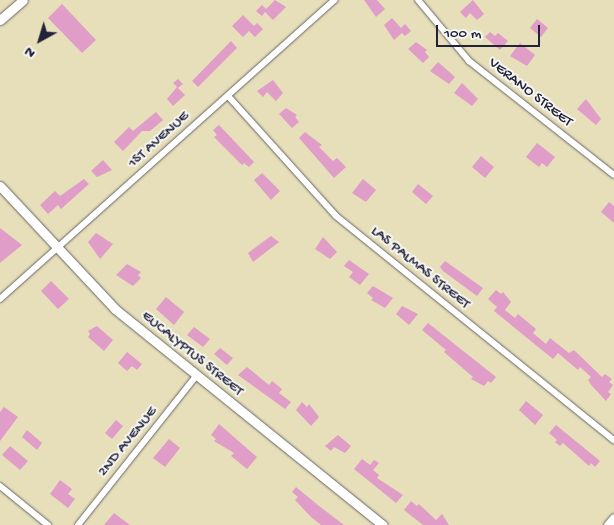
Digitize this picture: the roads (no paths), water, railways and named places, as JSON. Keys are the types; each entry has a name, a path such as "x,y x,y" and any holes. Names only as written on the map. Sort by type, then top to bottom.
{"main road":[{"path":"0,20 23,0"},
{"name":"EUCALYPTUS STREET","path":"0,186 104,300 383,525"},
{"path":"608,525 614,518"}],"street":[{"name":"1ST AVENUE","path":"0,298 335,0"},
{"name":"VERANO STREET","path":"418,0 469,61 614,175"},
{"name":"LAS PALMAS STREET","path":"228,96 336,216 614,440"},
{"name":"2ND AVENUE","path":"78,525 197,376"},
{"path":"0,486 48,525"}]}
